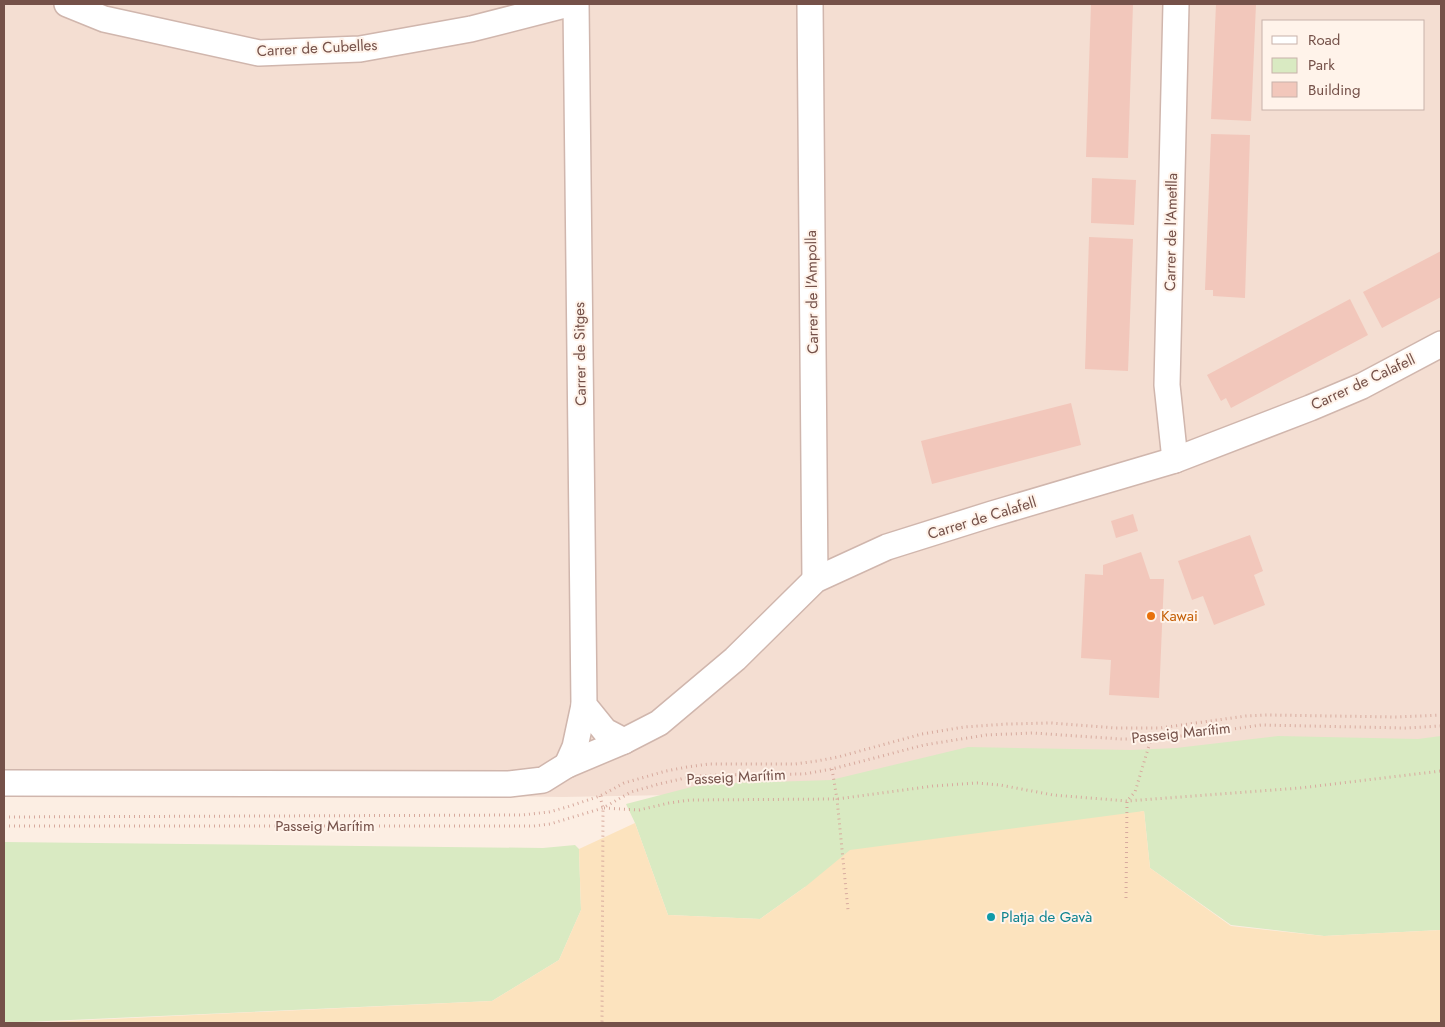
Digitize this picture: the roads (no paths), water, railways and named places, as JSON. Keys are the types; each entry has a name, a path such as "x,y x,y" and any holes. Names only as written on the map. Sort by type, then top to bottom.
{"street":[{"name":"Carrer de Cubelles","path":"67,4 104,19 259,53 360,49 471,29 569,4"},
{"name":"Carrer de Sitges","path":"567,765 575,747 584,705 576,4"},
{"name":"Carrer de l'Ampolla","path":"810,4 815,580"},
{"name":"Carrer de l'Ametlla","path":"1175,460 1167,385 1176,4"},
{"name":"Carrer de Calafell","path":"567,765 624,741 659,723 735,658 815,580 887,547 1175,460 1362,386 1441,344"},
{"path":"584,705 605,731 624,741"},
{"path":"4,783 510,784 543,780 567,765"}],"place":[{"name":"Kawai","path":"1151,616"},
{"name":"Platja de Gavà","path":"991,917"}]}
